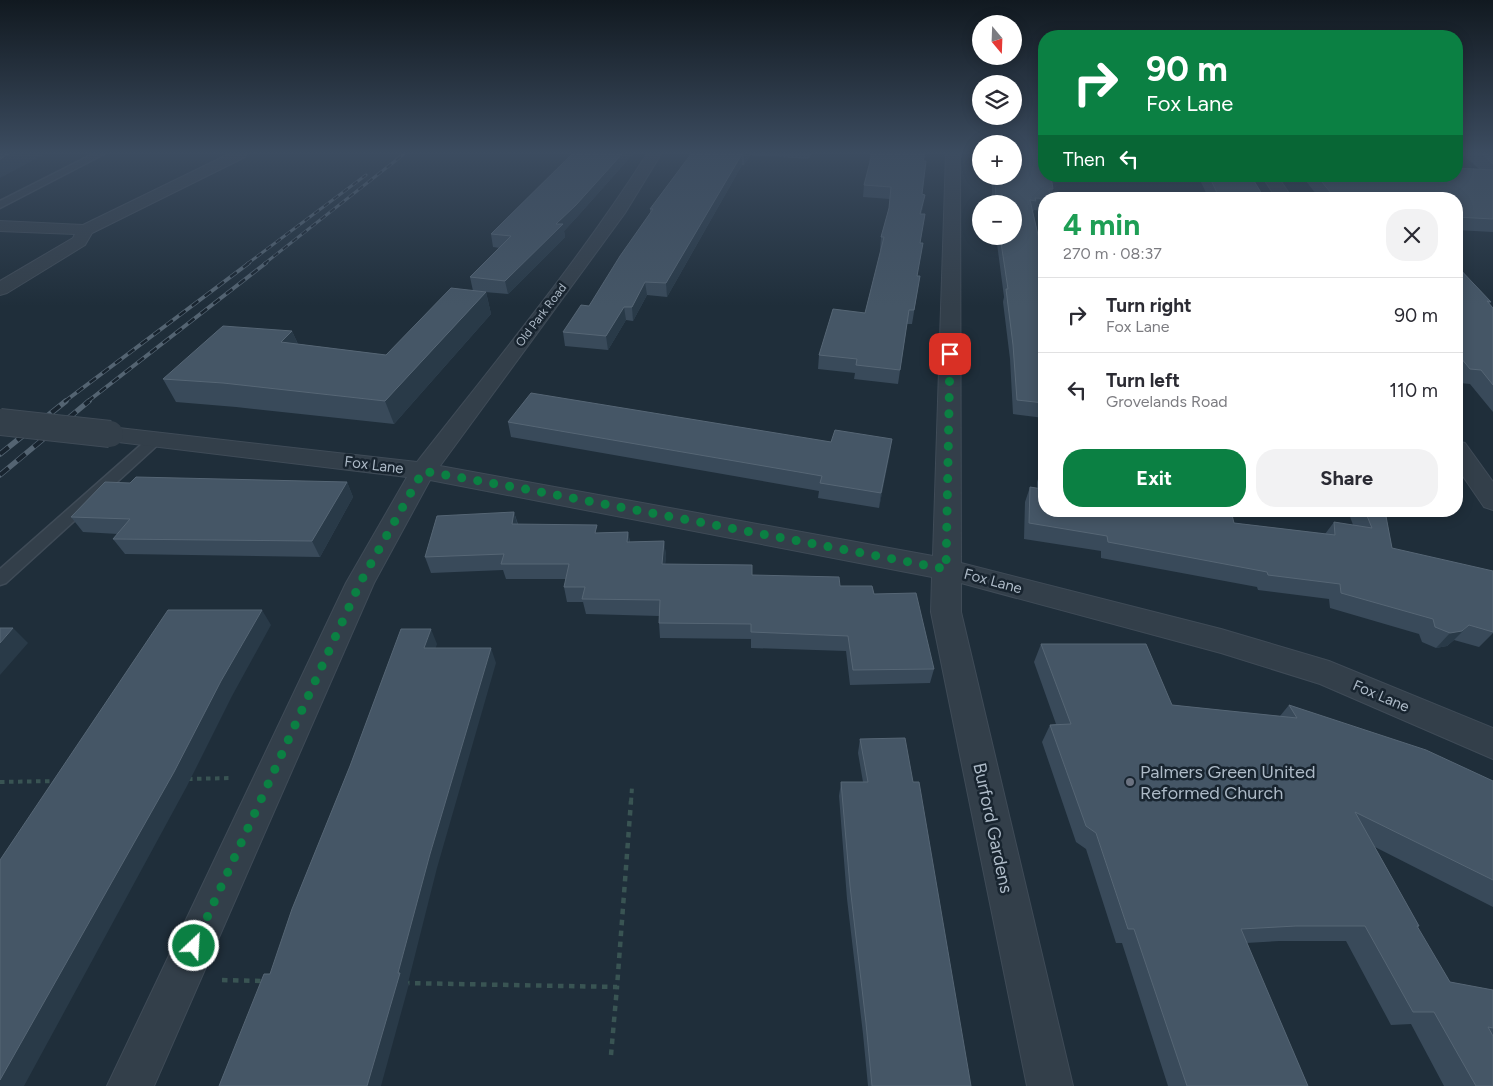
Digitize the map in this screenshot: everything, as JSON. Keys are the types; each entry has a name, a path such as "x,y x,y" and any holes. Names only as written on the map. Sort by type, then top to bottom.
{"street":[{"path":"0,226 86,230 137,205"},
{"name":"Old Park Road","path":"130,1086 360,583 423,471 547,308 622,205"},
{"name":"Burford Gardens","path":"952,205 946,612 1050,1086"},
{"path":"0,289 79,241 86,230"},
{"name":"Fox Lane","path":"0,422 156,438 423,471 946,569 1222,641 1329,674 1493,744"},
{"path":"1463,458 1493,501"}],"lane":[{"path":"0,579 156,438"}],"path":[{"path":"184,779 271,778"},
{"path":"0,782 68,781"},
{"path":"611,1055 632,787"},
{"path":"179,979 268,981"},
{"path":"398,983 617,987"}],"building":[{"path":"521,205 576,205 556,224 563,224 505,281 470,277 511,236 491,234"},
{"path":"653,205 712,205 666,283 645,282 632,307 624,307 606,336 563,332 581,305 589,306 620,256 653,209 650,209"},
{"path":"889,205 922,205 920,214 925,214 920,243 923,243 917,276 920,276 914,310 909,310 900,370 856,365 857,359 819,355 833,309 865,313 884,237 881,237"},
{"path":"1022,205 1031,205 1038,235 1038,402 1017,400 1006,289 1008,289 1001,245 1022,245"},
{"path":"1463,205 1493,205 1493,219 1463,217"},
{"path":"1463,272 1491,302 1487,301 1493,308 1493,385 1481,370 1470,369 1463,360"},
{"path":"451,288 486,292 385,401 223,383 163,379 223,326 292,331 281,342 386,355"},
{"path":"531,393 831,442 835,430 892,439 881,493 820,483 822,476 508,422"},
{"path":"136,477 347,482 312,541 113,539 130,519 71,517 105,482 130,483"},
{"path":"1030,487 1038,488 1038,517 1232,517 1234,523 1335,535 1334,522 1372,528 1367,517 1386,517 1392,548 1493,571 1493,632 1469,625 1462,631 1450,633 1435,627 1433,619 1341,593 1340,584 1268,575 1267,572 1108,542 1107,536 1029,523"},
{"path":"514,512 512,524 597,525 595,533 628,532 627,542 664,541 662,564 752,565 752,575 839,577 840,586 872,586 874,594 916,593 934,669 853,670 848,636 751,632 751,624 659,623 660,600 582,599 585,587 564,587 569,564 501,564 504,554 425,557 437,516"},
{"path":"168,610 262,610 221,681 174,772 0,1080 0,860"},
{"path":"0,628 13,628 0,643"},
{"path":"401,629 431,629 424,648 491,648 430,854 398,973 400,973 367,1086 219,1086 264,974 270,974 292,909 350,766"},
{"path":"1041,644 1146,644 1172,705 1297,718 1289,705 1426,750 1493,781 1493,880 1355,812 1450,982 1493,990 1493,1028 1488,1027 1493,1036 1493,1086 1476,1086 1434,1012 1413,1012 1365,926 1296,926 1241,929 1308,1086 1187,1086 1134,929 1128,929 1096,833 1086,826 1050,725 1071,724"},
{"path":"905,738 913,782 919,782 971,1086 872,1086 850,886 841,782 868,782 860,739"}],"railway":[{"path":"247,264 326,205"},
{"path":"264,264 339,205"},
{"path":"64,402 249,263"},
{"path":"87,402 266,263"},
{"path":"0,454 66,401"},
{"path":"0,475 89,401"}],"place":[{"name":"Palmers Green United Reformed Church","path":"1130,782"}],"route":[{"path":"194,946 360,583 423,471 946,569 950,354"}]}
